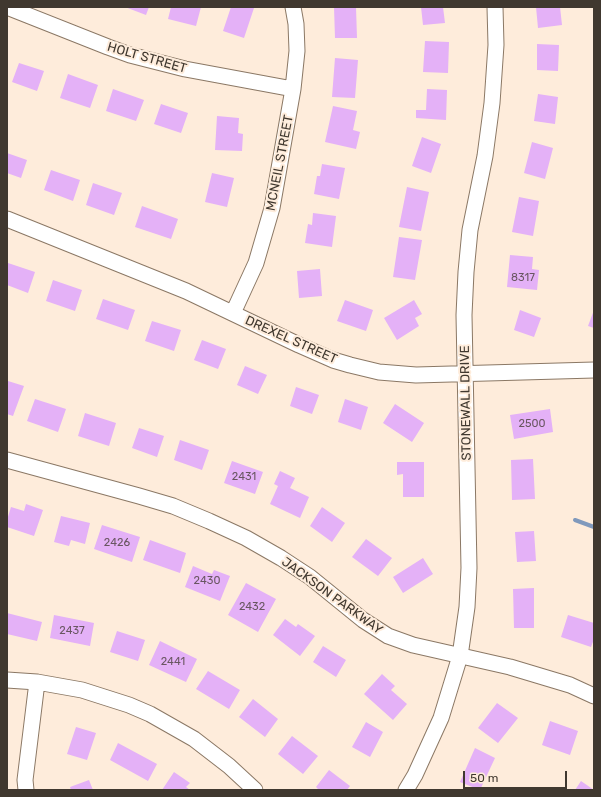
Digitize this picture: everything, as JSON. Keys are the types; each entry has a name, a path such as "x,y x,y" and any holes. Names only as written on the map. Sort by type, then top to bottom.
{"street":[{"name":"HOLT STREET","path":"7,7 130,55 185,69 293,89"},
{"name":"MCNEIL STREET","path":"232,313 256,263 266,233 272,208 293,89 297,51 296,24 293,7"},
{"name":"STONEWALL DRIVE","path":"406,790 415,775 441,718 460,656 467,607 469,568 464,315 466,272 470,230 485,156 492,103 496,45 495,7"},
{"name":"DREXEL STREET","path":"7,219 186,291 299,345 350,365 379,372 416,375 594,370"},
{"name":"JACKSON PARKWAY","path":"7,460 173,506 246,538 310,577 363,620 388,636 413,645 518,669 570,685 594,696"},
{"path":"7,680 37,682 82,690 130,705 150,714 194,739 229,766 255,790"},
{"path":"26,790 25,780 37,682"}],"building":[{"path":"125,7 149,7 146,15"},
{"path":"171,7 201,7 196,26 168,19"},
{"path":"231,7 254,8 244,38 223,31"},
{"path":"334,7 356,7 357,38 335,38"},
{"path":"421,7 443,7 445,23 423,25"},
{"path":"536,7 560,7 562,25 538,28"},
{"path":"425,41 449,42 448,73 423,72"},
{"path":"537,44 559,45 558,71 537,70"},
{"path":"335,58 358,60 355,98 332,97"},
{"path":"19,63 44,71 37,91 12,82"},
{"path":"68,74 98,85 90,108 60,98"},
{"path":"113,89 144,100 136,121 106,111"},
{"path":"427,89 447,90 446,120 416,118 416,110 426,110"},
{"path":"538,94 558,97 555,124 534,121"},
{"path":"161,104 188,113 181,133 154,124"},
{"path":"333,106 357,111 353,130 360,132 356,149 325,142"},
{"path":"217,116 239,118 238,133 243,134 242,151 215,150"},
{"path":"422,137 441,144 431,173 412,166"},
{"path":"532,142 553,148 545,179 524,173"},
{"path":"7,153 27,160 21,178 7,173"},
{"path":"322,164 345,168 339,199 314,194 317,176 320,176"},
{"path":"51,170 80,180 73,201 44,190"},
{"path":"212,173 234,178 227,207 205,202"},
{"path":"93,183 122,193 114,215 86,205"},
{"path":"407,187 429,192 421,231 399,227"},
{"path":"519,197 539,201 533,236 512,232"},
{"path":"142,206 178,219 171,239 135,227"},
{"path":"313,213 336,216 332,247 305,243 308,224 312,225"},
{"path":"399,237 422,240 415,280 393,277"},
{"path":"510,255 533,257 532,269 539,270 537,290 507,287"},
{"path":"8,263 35,272 28,293 7,285"},
{"path":"320,269 322,296 299,298 297,271"},
{"path":"53,280 82,290 75,311 46,301"},
{"path":"103,299 135,310 128,330 96,319"},
{"path":"345,300 373,310 366,331 337,321"},
{"path":"414,300 422,314 415,318 419,326 397,340 384,318"},
{"path":"520,310 541,318 534,337 514,330"},
{"path":"594,310 594,328 588,326"},
{"path":"152,321 181,330 174,351 145,341"},
{"path":"202,340 226,349 218,369 194,360"},
{"path":"245,366 267,375 258,394 237,385"},
{"path":"8,381 24,386 13,416 7,414"},
{"path":"296,387 319,395 312,414 290,406"},
{"path":"35,399 66,409 58,432 27,421"},
{"path":"345,399 368,407 361,430 338,422"},
{"path":"395,404 424,423 412,442 383,423"},
{"path":"550,409 553,432 514,439 510,415"},
{"path":"85,413 116,423 109,446 78,436"},
{"path":"139,428 164,436 157,457 132,448"},
{"path":"180,440 209,450 202,470 174,460"},
{"path":"533,459 535,499 512,500 511,460"},
{"path":"232,461 263,472 255,494 224,483"},
{"path":"397,462 424,462 424,497 403,497 403,474 397,475"},
{"path":"280,471 295,478 290,488 309,497 300,518 270,504 278,486 274,484"},
{"path":"26,504 43,510 34,536 7,527 7,520 11,507 24,511"},
{"path":"322,507 345,523 332,542 310,526"},
{"path":"61,516 90,523 85,544 71,540 69,546 54,542"},
{"path":"102,525 140,537 132,562 94,549"},
{"path":"534,531 536,561 517,562 515,532"},
{"path":"366,539 392,558 378,576 352,557"},
{"path":"150,540 186,553 180,573 143,560"},
{"path":"423,558 433,574 403,593 393,577"},
{"path":"193,566 212,574 214,570 230,576 220,601 185,587"},
{"path":"246,583 276,599 258,632 228,615"},
{"path":"534,588 534,628 514,628 513,589"},
{"path":"7,613 42,622 37,641 7,634"},
{"path":"54,615 94,623 90,646 50,638"},
{"path":"568,615 594,623 594,639 591,647 561,637"},
{"path":"285,619 296,627 298,624 315,636 300,656 273,635"},
{"path":"117,631 145,640 138,661 110,652"},
{"path":"160,641 197,659 186,682 149,665"},
{"path":"323,646 346,660 336,677 313,662"},
{"path":"208,671 240,690 229,709 196,689"},
{"path":"382,674 395,686 391,690 407,704 393,720 364,694"},
{"path":"253,699 278,719 265,737 239,717"},
{"path":"497,703 518,718 498,743 478,728"},
{"path":"550,721 578,731 570,755 542,745"},
{"path":"366,722 383,732 370,757 352,747"},
{"path":"76,727 96,733 87,760 67,754"},
{"path":"292,736 318,756 303,774 278,754"},
{"path":"118,743 157,764 148,781 110,760"},
{"path":"475,748 495,758 480,790 460,782"},
{"path":"329,770 350,786 347,790 319,790 316,787"},
{"path":"174,772 190,783 186,787 190,790 162,790"},
{"path":"89,780 93,790 71,790 70,787"},
{"path":"581,781 594,790 575,790"}],"waterway":[{"path":"575,520 594,527"}]}
